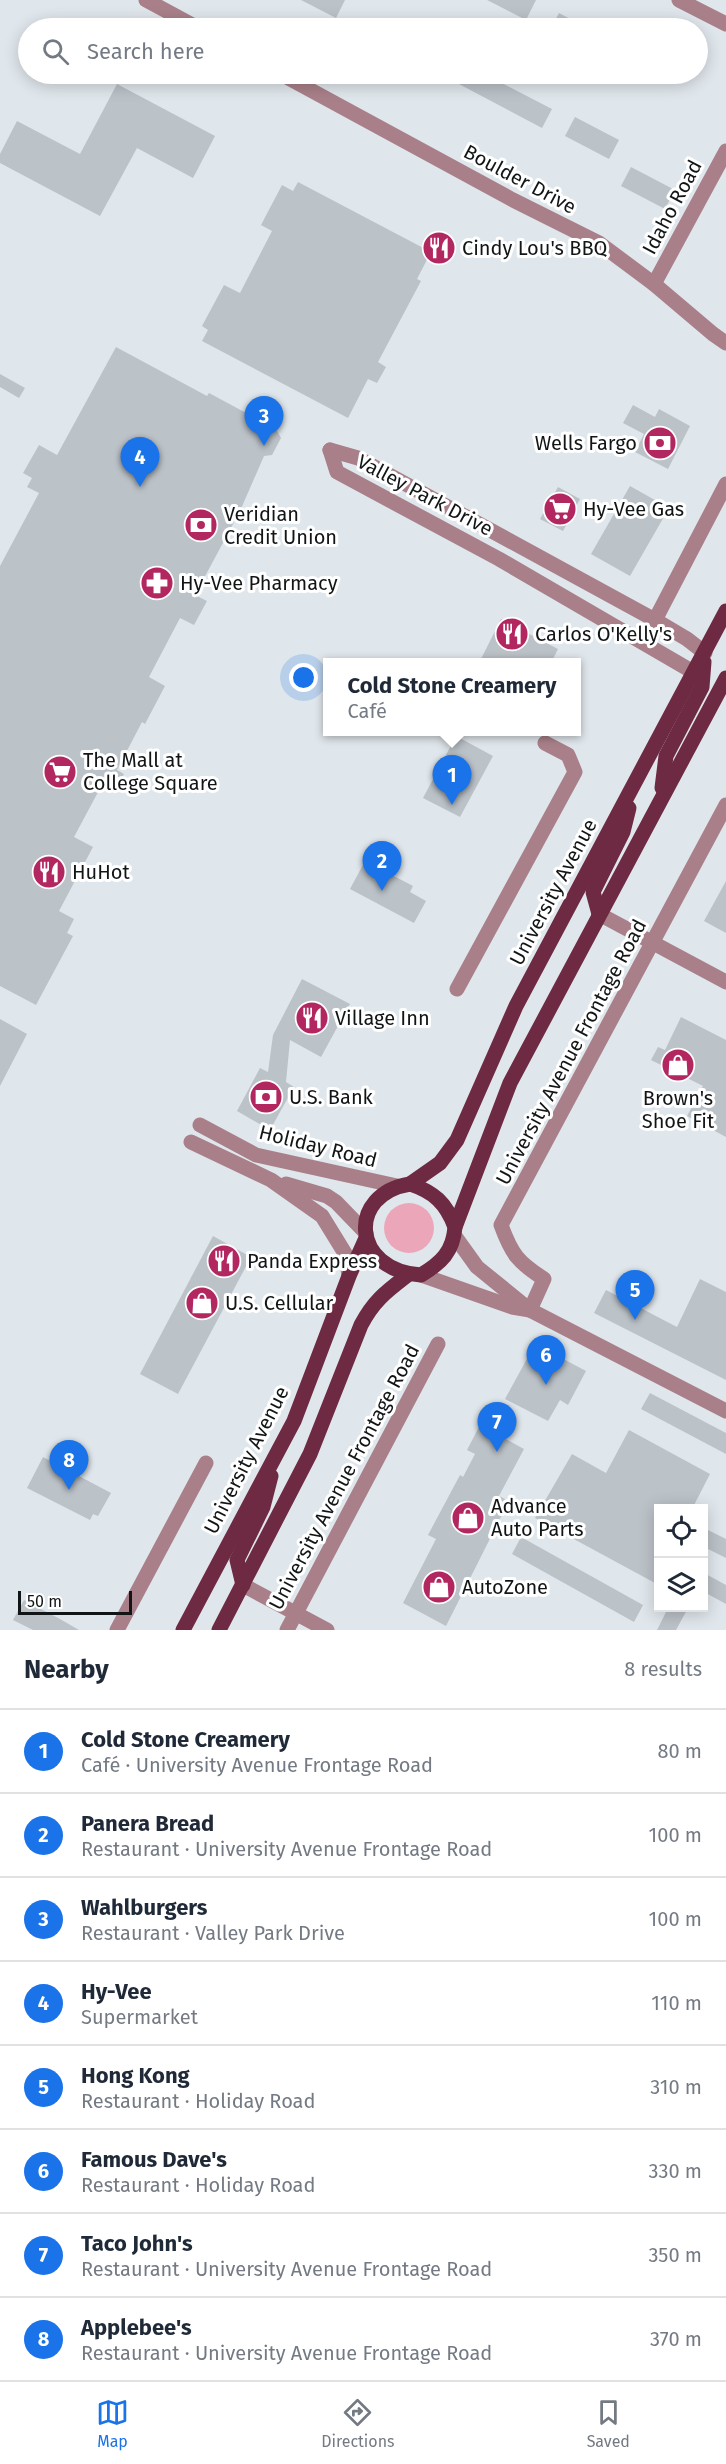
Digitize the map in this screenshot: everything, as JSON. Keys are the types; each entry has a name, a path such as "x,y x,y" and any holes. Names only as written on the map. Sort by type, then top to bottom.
{"main road":[{"name":"University Avenue","path":"403,1185 440,1163 457,1140 516,1006 726,611"},
{"path":"661,797 666,756 702,687 705,653"},
{"path":"219,1630 310,1454 361,1325 371,1306 380,1296 439,1264 449,1250 510,1083 726,678"},
{"path":"599,914 593,892 623,832 635,785"},
{"path":"415,1275 393,1270 381,1263 373,1252 366,1236 368,1216 374,1203 384,1193 403,1185 428,1190 441,1200 455,1231"},
{"name":"University Avenue","path":"183,1630 294,1420 366,1236"},
{"path":"243,1586 237,1560 263,1507 275,1455"}],"street":[{"path":"146,0 179,18"},
{"path":"679,0 726,24"},
{"name":"Boulder Drive","path":"299,84 513,200 599,243 654,284 712,334 726,343"},
{"name":"Idaho Road","path":"654,284 726,151"},
{"name":"Valley Park Drive","path":"695,673 499,559 337,472 330,450 358,458 655,620 705,653"},
{"path":"655,620 726,484"},
{"path":"457,989 575,772 568,755 545,743"},
{"name":"University Avenue Frontage Road","path":"530,1310 544,1279 522,1265 508,1246 501,1225 726,805"},
{"path":"599,914 726,982"},
{"name":"Holiday Road","path":"200,1125 256,1155 403,1185"},
{"name":"Holiday Road","path":"191,1142 271,1180 327,1196 336,1202 366,1236"},
{"name":"Holiday Road","path":"271,1180 322,1216 346,1255 349,1276"},
{"path":"455,1231 477,1267 530,1310 726,1411"},
{"path":"415,1275 512,1307 530,1310"},
{"name":"University Avenue Frontage Road","path":"287,1630 438,1344"},
{"path":"117,1630 206,1463"},
{"path":"243,1586 327,1630"}],"shaded area":[{"path":"404,1203 414,1203 427,1210 434,1223 434,1233 427,1246 414,1253 404,1253 395,1249 388,1242 384,1233 384,1223 388,1214 395,1207"}],"building":[{"path":"301,0 345,0 336,18"},
{"path":"487,0 536,0 527,18 522,18"},
{"path":"559,13 568,18 556,18"},
{"path":"117,84 215,136 193,178 137,148 100,216 0,163 0,154 17,121 80,154"},
{"path":"459,84 504,84 552,109 542,128"},
{"path":"575,117 619,140 609,159 565,136"},
{"path":"631,167 675,190 665,209 621,186"},
{"path":"298,182 431,252 417,279 421,281 378,362 386,367 377,383 368,379 348,418 202,341 208,330 202,326 224,285 240,293 272,231 261,225 282,185 293,191"},
{"path":"116,347 207,396 209,393 276,429 281,438 272,455 264,456 240,511 195,595 207,601 194,625 180,618 149,677 165,686 145,724 142,722 117,770 124,774 117,786 105,779 74,837 93,847 59,911 74,919 67,933 73,936 36,1005 0,986 0,566 39,493 27,487 32,478 23,473 39,445 57,455"},
{"path":"0,374 25,388 19,398 0,387"},
{"name":"Wells Fargo","path":"633,405 655,417 659,409 690,426 668,469 635,452 644,434 623,423"},
{"path":"630,486 669,508 630,576 591,554"},
{"name":"Hy-Vee Gas","path":"558,487 580,499 563,531 540,519"},
{"name":"Carlos O'Kelly's","path":"501,619 558,649 554,658 482,658"},
{"path":"456,736 493,756 460,817 423,798"},
{"path":"365,861 413,886 410,892 426,901 414,923 350,889"},
{"path":"726,881 726,933 704,921"},
{"path":"302,979 350,1004 321,1057 290,1040 286,1082 294,1087 270,1130 237,1111 260,1068 268,1072 273,1035"},
{"path":"681,1017 726,1040 726,1137 687,1116 703,1086 651,1060 658,1047 665,1050"},
{"path":"0,1019 27,1034 0,1086"},
{"path":"213,1236 251,1257 178,1394 140,1374"},
{"path":"700,1279 726,1292 726,1380 594,1313 606,1290 677,1327"},
{"path":"535,1344 586,1371 568,1405 560,1400 548,1421 505,1399"},
{"path":"650,1393 726,1433 726,1454 641,1409"},
{"path":"480,1425 524,1449 499,1496 509,1501 446,1626 403,1603 436,1539 428,1535 460,1475 463,1477 475,1454 467,1450"},
{"path":"629,1430 710,1474 695,1504 654,1504 654,1582 535,1518 572,1454 606,1473"},
{"path":"43,1457 111,1493 98,1516 93,1514 90,1520 27,1488"},
{"path":"708,1530 726,1539 726,1558 708,1549"},
{"path":"521,1537 643,1605 634,1622 512,1554"},
{"path":"708,1575 726,1585 726,1604 708,1594"},
{"path":"24,1600 79,1630 33,1630 13,1620"},
{"path":"666,1612 686,1612 676,1630 657,1630"}],"place":[{"name":"Cindy Lou's BBQ","path":"439,248"},
{"name":"Wells Fargo","path":"660,443"},
{"name":"Wahlburgers","path":"264,446"},
{"name":"Hy-Vee","path":"140,487"},
{"name":"Hy-Vee Gas","path":"560,509"},
{"name":"Veridian Credit Union","path":"201,525"},
{"name":"Hy-Vee Pharmacy","path":"157,583"},
{"name":"Carlos O'Kelly's","path":"512,634"},
{"name":"The Mall at College Square","path":"60,772"},
{"name":"Cold Stone Creamery","path":"452,805"},
{"name":"HuHot","path":"49,872"},
{"name":"Panera Bread","path":"382,891"},
{"name":"Village Inn","path":"312,1018"},
{"name":"Brown's Shoe Fit","path":"678,1065"},
{"name":"U.S. Bank","path":"266,1097"},
{"name":"Panda Express","path":"224,1261"},
{"name":"U.S. Cellular","path":"202,1303"},
{"name":"Hong Kong","path":"635,1320"},
{"name":"Famous Dave's","path":"546,1385"},
{"name":"Taco John's","path":"497,1452"},
{"name":"Applebee's","path":"69,1490"},
{"name":"Advance Auto Parts","path":"468,1518"},
{"name":"AutoZone","path":"439,1587"}]}
